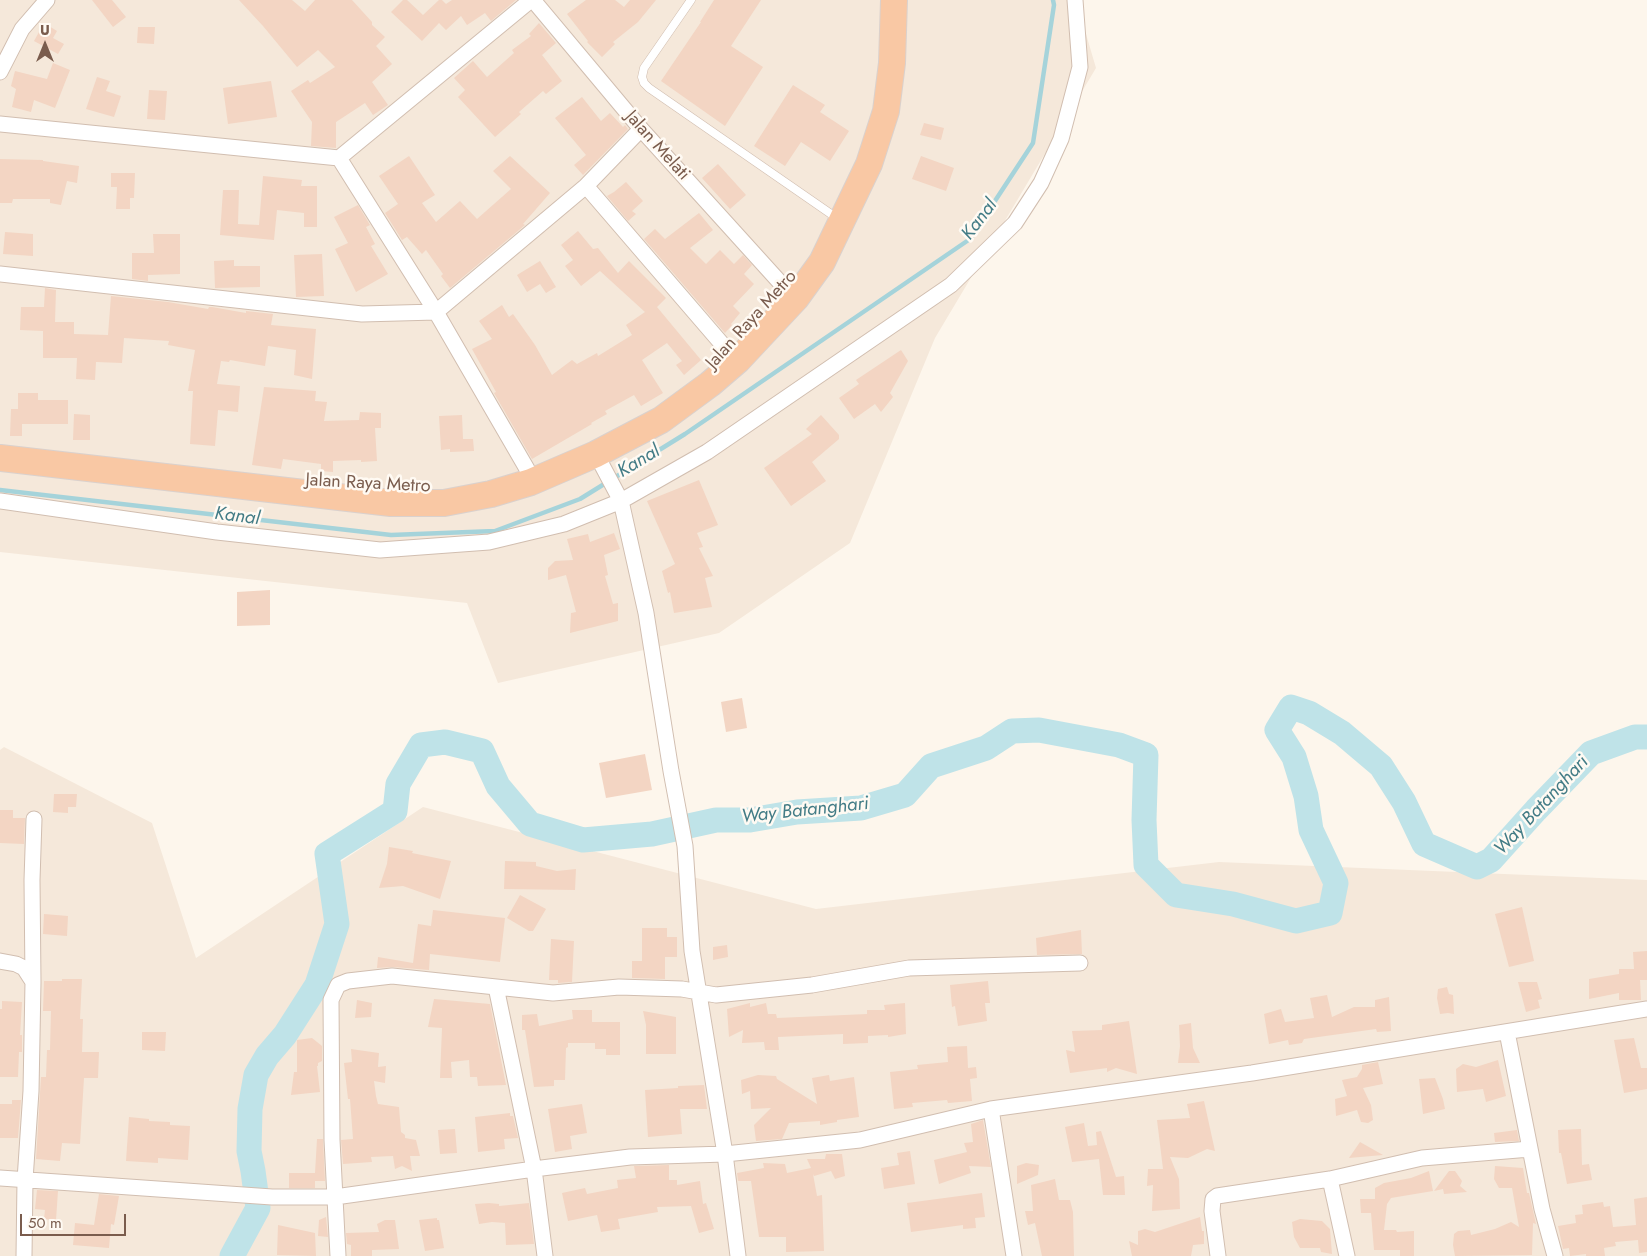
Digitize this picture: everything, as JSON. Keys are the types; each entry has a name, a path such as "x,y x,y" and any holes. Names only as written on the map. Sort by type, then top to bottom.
{"highway":[{"name":"Jalan Raya Metro","path":"0,445 244,480 399,489 443,488 488,482 590,444 655,409 702,375 728,351 786,288 808,255 831,214 856,161 872,109 877,60 878,0"},
{"path":"0,458 244,480 391,503 444,503 491,494 600,462 710,384 738,360 796,298 822,262 869,164 886,111 892,63 894,0"}],"street":[{"path":"0,72 22,29 47,0"},
{"path":"0,124 339,158 532,0"},
{"name":"Jalan Melati","path":"532,0 641,129 786,288"},
{"path":"0,501 218,532 380,550 489,542 564,524 707,452 951,286 1015,223 1041,183 1061,139 1078,76 1080,67 1075,0"},
{"path":"0,274 362,314 436,312 586,186 641,129"},
{"path":"339,158 436,312 527,469"},
{"path":"586,186 728,351"},
{"path":"600,462 618,496 646,613 685,846 692,951 725,1154 738,1256"},
{"path":"24,1256 25,1180 31,1091 34,819"},
{"path":"0,961 16,964 24,968 32,982"},
{"path":"338,1256 332,1140 331,1000 338,986 355,979 392,976 553,993 619,987 682,989 716,995 812,984 909,968 1080,963"},
{"path":"496,987 534,1169 544,1256"},
{"path":"0,1178 272,1198 335,1198 630,1157 725,1154 860,1140 991,1109 1252,1073 1647,1009"},
{"path":"1506,1032 1542,1209 1555,1256"},
{"path":"991,1109 1014,1256"},
{"path":"1218,1256 1212,1210 1213,1199 1217,1196 1330,1179 1422,1158 1530,1149"},
{"path":"1330,1179 1347,1256"}],"lane":[{"path":"691,0 644,68 642,77 644,83 831,214"}],"shaded area":[{"path":"0,0 1076,0 1096,68 935,338 850,543 719,633 498,683 467,603 0,552"},
{"path":"4,747 152,823 196,958 423,807 816,909 1219,862 1647,880 1647,1256 0,1256 0,750"}],"building":[{"path":"92,0 112,0 126,17 113,27"},
{"path":"239,0 292,0 305,11 315,0 352,0 372,22 372,25 385,37 376,46 392,64 372,82 388,105 373,115 365,103 336,122 336,148 311,146 312,122 291,91 308,80 310,83 335,67 318,50 297,67"},
{"path":"403,0 407,0 423,15 439,0 446,4 452,0 516,0 491,21 485,13 467,25 461,16 446,30 439,23 422,41 391,12"},
{"path":"586,0 615,0 624,7 630,0 656,0 638,22 613,42 615,44 602,57 587,42 567,14"},
{"path":"714,0 761,0 731,46 763,67 725,126 661,81"},
{"path":"44,23 57,31 53,38 64,44 58,54 34,41"},
{"path":"539,23 556,43 542,55 562,81 546,94 543,91 495,137 458,97 465,90 454,78 473,61 487,77 514,53 512,50 531,36 529,34"},
{"path":"138,27 155,27 154,44 137,43"},
{"path":"53,63 70,70 55,108 34,100 31,112 12,107 16,89 11,86 15,71 47,79"},
{"path":"97,77 110,81 106,91 121,96 114,117 86,109"},
{"path":"271,81 277,117 228,124 223,88"},
{"path":"793,85 825,105 820,112 849,131 830,161 801,142 785,166 754,146"},
{"path":"149,90 167,91 165,120 147,119"},
{"path":"582,97 601,121 610,113 623,127 625,125 628,129 583,175 574,165 586,155 555,118"},
{"path":"924,123 944,128 941,140 920,135"},
{"path":"409,156 435,195 422,203 436,222 460,201 477,219 511,189 493,171 510,156 550,193 523,224 525,225 450,288 441,276 443,274 426,250 422,254 407,237 402,240 385,213 398,204 379,176"},
{"path":"921,156 954,168 946,191 912,179"},
{"path":"0,159 43,160 79,166 77,183 67,181 61,205 50,203 50,199 13,199 12,203 0,203"},
{"path":"718,164 746,195 730,209 702,178"},
{"path":"111,173 135,173 134,198 130,198 130,209 116,209 117,187 111,187"},
{"path":"263,176 302,180 301,186 317,186 317,227 304,227 304,213 277,210 274,240 220,235 223,190 239,190 238,224 259,225"},
{"path":"626,182 643,201 632,211 636,214 628,221 607,196"},
{"path":"358,205 370,225 366,227 375,244 371,246 388,274 356,292 335,249 348,243 334,217"},
{"path":"699,213 713,230 690,248 706,264 720,250 734,264 743,255 752,265 744,274 754,284 733,306 740,313 725,333 644,239 655,229 665,239"},
{"path":"578,231 593,249 598,248 618,273 629,261 666,298 657,307 701,360 684,375 676,365 682,361 667,343 642,360 663,393 641,406 634,395 605,411 607,414 592,424 532,459 494,393 496,392 472,349 492,339 479,321 502,305 509,317 513,314 535,345 552,375 572,360 577,364 597,353 598,356 632,335 626,325 645,312 600,271 581,286 565,266 573,260 561,245"},
{"path":"5,232 33,234 33,256 3,254"},
{"path":"153,234 180,234 180,274 148,275 148,281 132,279 132,253 154,253"},
{"path":"322,254 324,296 296,297 294,255"},
{"path":"234,260 234,266 260,266 260,287 215,288 214,261"},
{"path":"540,261 556,287 546,293 540,284 527,292 517,275"},
{"path":"45,288 56,290 55,322 74,322 74,334 108,335 111,296 168,302 208,309 212,307 246,313 246,311 273,314 271,325 316,329 312,379 294,375 296,350 268,346 265,366 230,360 229,362 221,361 217,384 240,386 238,412 218,410 215,446 190,444 193,391 188,391 195,350 168,345 169,341 124,338 122,363 96,362 95,380 76,379 77,358 43,358 43,331 20,330 21,307 44,307"},
{"path":"901,350 908,361 890,393 893,397 881,412 875,404 854,419 839,398 859,384 856,380"},
{"path":"264,387 316,391 315,401 327,402 324,421 359,420 360,412 381,413 381,428 375,428 377,461 333,461 333,472 321,471 321,464 283,459 281,469 252,465"},
{"path":"18,393 38,393 38,400 68,400 68,424 22,424 22,436 10,436 11,409 18,409"},
{"path":"74,414 90,415 90,440 73,440"},
{"path":"462,415 463,439 473,439 474,451 450,452 450,449 441,450 439,416"},
{"path":"821,415 839,435 839,439 812,462 826,481 791,506 764,468 812,434 806,429"},
{"path":"699,480 718,525 697,533 703,547 699,548 713,576 705,578 712,607 674,613 670,592 668,593 662,571 675,564 647,501"},
{"path":"614,533 620,549 604,555 608,575 605,576 613,604 618,603 618,621 570,633 571,613 576,612 566,575 548,580 548,568 555,561 573,560 567,539 588,534 590,542"},
{"path":"270,590 270,625 237,626 237,592"},
{"path":"742,698 747,728 726,732 721,702"},
{"path":"645,754 652,790 606,798 599,763"},
{"path":"54,794 77,794 76,807 68,807 68,813 53,812"},
{"path":"0,810 13,810 13,818 25,818 24,844 0,843"},
{"path":"389,847 451,861 440,899 403,886 379,888 387,864"},
{"path":"505,861 536,862 536,866 557,871 576,869 575,890 504,889"},
{"path":"520,895 546,909 533,931 529,931 507,918"},
{"path":"1522,907 1534,961 1509,967 1495,914"},
{"path":"433,910 505,918 500,962 430,954 429,970 393,967 377,968 378,957 413,963 418,924 431,926"},
{"path":"44,914 68,916 67,936 43,934"},
{"path":"642,928 667,928 667,937 677,937 677,957 665,957 665,979 632,978 632,961 642,961"},
{"path":"1081,930 1082,954 1037,955 1036,938"},
{"path":"551,939 574,941 572,982 558,983 558,980 549,980"},
{"path":"727,945 728,957 713,960 713,947"},
{"path":"1647,951 1647,980 1640,980 1641,1000 1619,1000 1619,993 1589,999 1589,979 1619,974 1619,969 1634,969 1633,952"},
{"path":"62,979 82,979 80,1019 83,1019 82,1052 99,1052 98,1078 84,1078 80,1144 62,1143 60,1161 36,1159 41,1077 46,1077 47,1050 50,1050 51,1011 43,1011 44,981 62,981"},
{"path":"988,981 990,1003 985,1003 987,1021 958,1026 955,1006 952,1007 950,985"},
{"path":"1518,982 1537,982 1542,999 1538,1000 1540,1008 1526,1012"},
{"path":"1447,987 1449,994 1453,995 1454,1014 1440,1014 1437,998 1438,989"},
{"path":"1327,995 1332,1017 1354,1007 1375,1007 1375,1000 1389,997 1391,1031 1377,1032 1376,1029 1304,1039 1302,1043 1289,1045 1288,1040 1269,1044 1264,1014 1281,1009 1285,1022 1314,1018 1310,998"},
{"path":"434,999 490,1004 506,1085 478,1086 477,1077 470,1077 469,1060 451,1062 452,1078 440,1078 442,1028 428,1027"},
{"path":"357,1000 372,1003 371,1017 355,1018"},
{"path":"2,1001 22,1002 20,1035 22,1035 22,1052 19,1052 18,1077 0,1077 0,1009 2,1009"},
{"path":"750,1003 750,1007 766,1003 768,1014 776,1014 777,1018 867,1014 867,1010 885,1010 884,1005 905,1003 906,1034 888,1037 888,1035 868,1036 868,1043 843,1044 843,1034 778,1037 779,1050 765,1050 764,1042 742,1043 743,1030 729,1037 727,1009"},
{"path":"572,1010 592,1010 592,1022 620,1022 620,1055 606,1055 606,1049 595,1049 595,1043 568,1043 566,1048 565,1080 554,1080 554,1086 534,1087 525,1030 522,1030 522,1015 537,1014 539,1026 573,1019"},
{"path":"643,1011 676,1017 676,1054 646,1054 646,1025"},
{"path":"1129,1021 1137,1074 1116,1068 1107,1072 1107,1068 1070,1073 1066,1050 1075,1052 1072,1031 1102,1030 1102,1025"},
{"path":"1191,1023 1193,1048 1200,1063 1178,1063 1180,1046 1179,1025"},
{"path":"142,1032 166,1032 165,1051 142,1050"},
{"path":"312,1038 322,1046 322,1061 317,1066 320,1092 291,1095 294,1072 297,1072 297,1040"},
{"path":"1634,1038 1641,1068 1647,1068 1647,1089 1624,1093 1614,1040"},
{"path":"967,1046 968,1068 976,1067 977,1078 970,1079 972,1101 948,1103 947,1100 912,1103 913,1107 894,1109 890,1072 918,1069 917,1065 948,1062 947,1047"},
{"path":"351,1049 379,1053 378,1067 386,1066 385,1083 374,1081 376,1096 378,1104 399,1107 401,1132 405,1135 405,1138 416,1140 420,1156 410,1156 412,1171 402,1166 395,1169 393,1156 371,1157 372,1162 343,1164 341,1140 353,1139 350,1099 348,1099 344,1063 352,1062"},
{"path":"1498,1060 1506,1096 1486,1102 1483,1089 1457,1092 1456,1069 1463,1064 1476,1067"},
{"path":"1378,1062 1383,1084 1363,1088 1371,1105 1373,1120 1368,1123 1361,1122 1357,1110 1336,1116 1335,1099 1347,1096 1342,1080 1357,1077 1362,1069 1362,1065"},
{"path":"758,1075 776,1076 777,1079 817,1104 812,1078 829,1075 830,1081 854,1077 859,1117 820,1125 820,1121 789,1123 782,1139 756,1141 754,1125 771,1108 751,1109 750,1091 742,1094 741,1080"},
{"path":"1435,1078 1445,1109 1423,1114 1419,1079"},
{"path":"704,1085 707,1109 680,1109 682,1134 648,1137 645,1090"},
{"path":"12,1100 21,1100 18,1138 0,1138 0,1104 12,1104"},
{"path":"1204,1101 1215,1151 1207,1149 1188,1158 1170,1157 1179,1179 1180,1209 1152,1211 1153,1185 1147,1186 1148,1169 1163,1169 1157,1120 1190,1118 1187,1104"},
{"path":"582,1104 587,1133 570,1136 572,1149 555,1152 548,1109"},
{"path":"510,1113 510,1116 513,1116 518,1138 504,1139 505,1149 478,1152 475,1117"},
{"path":"129,1117 149,1119 149,1121 170,1122 170,1125 190,1126 188,1160 158,1158 158,1163 126,1161"},
{"path":"983,1120 991,1167 969,1166 971,1173 939,1184 934,1160 967,1152 964,1143 973,1142 971,1124"},
{"path":"1084,1123 1088,1146 1097,1145 1096,1132 1101,1131 1116,1177 1124,1176 1125,1195 1103,1195 1099,1159 1072,1162 1065,1127"},
{"path":"455,1129 457,1153 440,1154 438,1130"},
{"path":"1581,1129 1582,1165 1589,1164 1592,1180 1567,1184 1561,1153 1559,1153 1558,1130"},
{"path":"1517,1130 1519,1141 1495,1142 1494,1133"},
{"path":"317,1139 323,1139 325,1181 315,1181 315,1188 289,1188 289,1173 315,1173"},
{"path":"1360,1142 1383,1155 1349,1158"},
{"path":"910,1151 915,1184 884,1189 881,1168 899,1165 897,1153"},
{"path":"826,1154 842,1154 845,1176 835,1179 831,1171 814,1176 813,1174 817,1196 822,1195 824,1251 786,1252 786,1237 759,1237 751,1181 738,1181 737,1173 764,1168 763,1163 785,1164 787,1173 811,1168 807,1159 825,1159"},
{"path":"1026,1163 1039,1165 1038,1175 1017,1184 1017,1166"},
{"path":"669,1165 669,1180 677,1180 677,1185 700,1181 703,1204 706,1203 714,1229 699,1233 691,1206 657,1207 658,1212 618,1219 620,1229 601,1232 597,1215 568,1221 562,1193 585,1188 587,1194 618,1188 617,1180 636,1178 634,1166"},
{"path":"1495,1166 1523,1168 1527,1193 1529,1193 1536,1224 1533,1223 1532,1255 1455,1256 1454,1234 1458,1231 1470,1230 1471,1235 1495,1229 1511,1222 1519,1227 1512,1188 1499,1188 1494,1179"},
{"path":"1429,1171 1433,1191 1391,1198 1387,1204 1384,1230 1396,1230 1397,1232 1414,1231 1414,1256 1400,1256 1400,1250 1374,1250 1371,1213 1361,1213 1360,1199 1375,1199 1375,1188 1384,1183 1411,1178"},
{"path":"1449,1171 1455,1171 1462,1181 1460,1186 1467,1192 1444,1194 1443,1189 1434,1191"},
{"path":"1055,1179 1059,1200 1070,1200 1073,1212 1074,1256 1042,1256 1035,1223 1028,1225 1025,1211 1033,1211 1031,1185"},
{"path":"37,1190 58,1191 56,1220 44,1219 45,1210 35,1209"},
{"path":"982,1193 985,1217 975,1218 976,1228 963,1229 963,1225 911,1232 907,1203"},
{"path":"99,1194 119,1196 114,1225 111,1224 109,1248 73,1245 75,1223 94,1225"},
{"path":"1647,1197 1647,1252 1639,1253 1638,1240 1615,1242 1616,1246 1604,1248 1605,1256 1586,1256 1586,1254 1570,1256 1569,1248 1563,1249 1558,1226 1576,1223 1575,1215 1583,1214 1582,1205 1603,1202 1604,1207 1610,1206 1613,1227 1636,1225 1634,1199"},
{"path":"529,1203 534,1244 506,1245 505,1223 479,1224 475,1204 499,1204 499,1206"},
{"path":"326,1217 328,1237 318,1236 319,1220"},
{"path":"1200,1217 1202,1231 1204,1231 1204,1244 1193,1245 1191,1256 1132,1256 1129,1241 1138,1245 1138,1231 1145,1229 1155,1232"},
{"path":"437,1218 444,1248 425,1251 419,1220"},
{"path":"1300,1219 1322,1221 1330,1229 1332,1254 1321,1252 1320,1248 1300,1248 1294,1237 1292,1222"},
{"path":"385,1220 395,1220 399,1249 372,1250 372,1256 351,1256 351,1245 347,1244 346,1233 379,1232 377,1224"},
{"path":"278,1225 315,1233 316,1256 277,1255"}],"waterway":[{"name":"Kanal","path":"0,490 391,535 495,531 580,499 685,434 970,239 1033,143 1054,5 1053,0"},
{"name":"Way Batanghari","path":"232,1256 258,1208 249,1151 250,1109 256,1075 267,1056 285,1035 317,985 337,924 327,854 395,811 398,784 421,745 445,742 482,751 498,786 530,824 583,840 652,834 716,820 750,820 797,812 861,808 905,795 931,766 986,748 1012,731 1039,730 1119,745 1146,755 1144,820 1146,865 1176,895 1233,904 1296,921 1330,913 1336,883 1311,830 1306,796 1294,757 1277,730 1291,707 1309,713 1342,733 1381,766 1404,802 1424,844 1477,867 1491,860 1591,753 1635,737 1647,737"}]}
